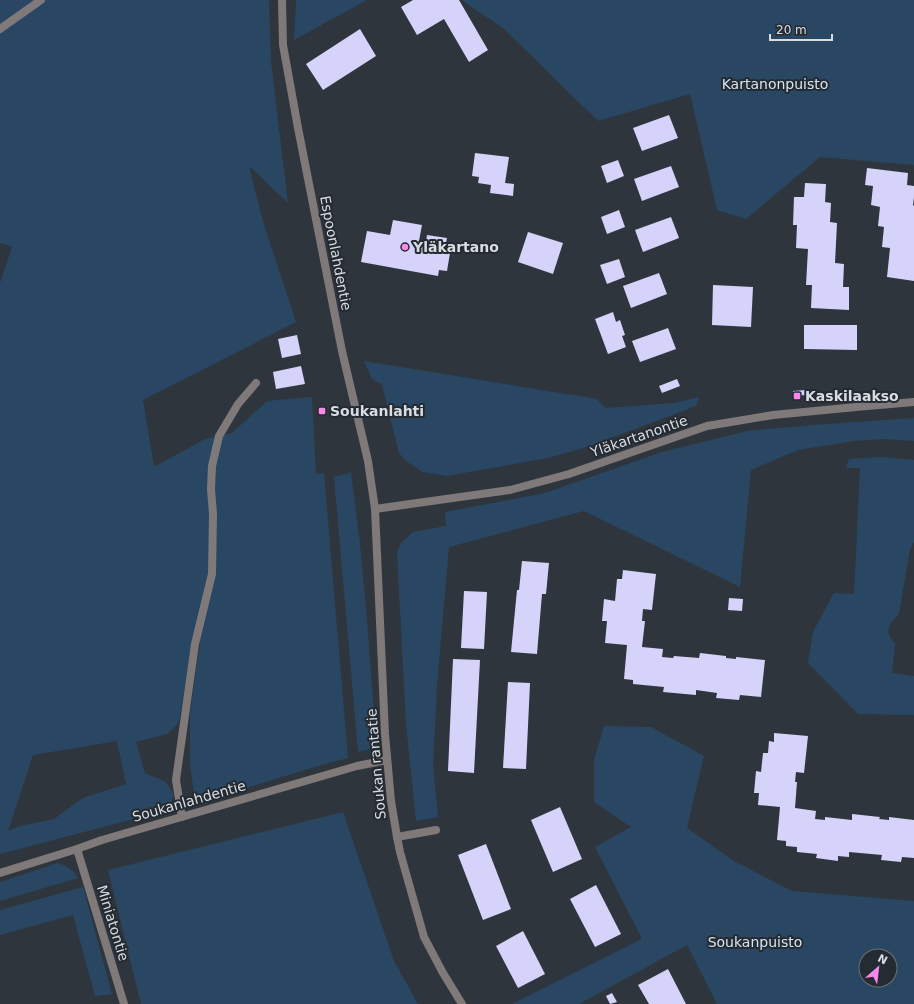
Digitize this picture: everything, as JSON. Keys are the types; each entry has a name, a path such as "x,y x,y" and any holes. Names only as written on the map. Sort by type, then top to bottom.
{"street":[{"path":"0,29 41,0"},
{"name":"Espoonlahdentie","path":"282,0 283,45 295,113 342,351 368,461 375,509"},
{"path":"182,817 176,780 195,644 212,574 212,466 219,436 238,404 256,383"},
{"name":"Yläkartanontie","path":"375,509 510,490 569,474 707,426 773,415 914,402"},
{"name":"Soukan rantatie","path":"375,509 385,734 391,801 397,837 424,937 443,973 462,1004"},
{"name":"Soukanlahdentie","path":"0,873 78,850 102,840 357,766 387,760"},
{"path":"397,837 436,830"},
{"name":"Miniatontie","path":"78,850 124,1004"}],"green space":[{"path":"0,0 269,0 271,62 288,203 249,166 264,225 296,322 143,400 154,467 205,439 232,433 267,401 312,397 316,474 324,473 348,758 207,800 194,793 190,764 190,714 200,642 193,636 179,722 167,734 136,742 145,773 166,782 174,795 168,810 0,854 0,283 12,247 0,243","holes":["117,741 126,784 83,798 54,819 20,826 8,831 33,755"]},
{"path":"296,0 367,0 294,40"},
{"name":"Kartanonpuisto","path":"463,0 914,0 914,165 820,157 746,219 717,210 690,94 598,121 503,28"},
{"path":"364,361 597,399 605,408 674,403 699,397 696,406 590,446 548,458 447,476 422,472 406,461 399,453 382,385 372,379"},
{"path":"914,418 914,441 884,439 853,441 798,450 751,470 740,587 584,511 449,547 437,685 433,766 438,817 416,821 406,724 397,552 401,543 413,532 446,526 445,512 545,493 662,452 747,431"},
{"path":"881,457 914,460 914,542 910,549 899,614 890,624 888,632 895,644 892,673 914,676 914,715 858,714 808,663 813,632 834,593 854,594 860,468 846,468 849,459"},
{"path":"351,472 360,544 375,729 370,749 358,752 334,477"},
{"name":"Soukanpuisto","path":"604,726 651,727 704,756 687,828 734,861 792,891 914,901 914,1004 717,1004 687,945 579,1004 512,1004 642,939 595,847 631,827 594,802 594,760"},
{"path":"343,812 394,961 418,1004 141,1004 108,870"},
{"path":"58,863 74,872 78,878 0,901 0,882"},
{"path":"83,887 112,994 95,996 73,915 0,935 0,910"}],"building":[{"path":"413,0 459,0 488,50 469,62 444,19 417,35 401,7"},
{"path":"360,29 376,56 323,90 306,64"},
{"path":"669,115 678,138 642,151 633,128"},
{"path":"475,153 509,157 505,183 514,184 513,196 490,193 491,185 478,183 479,177 472,176"},
{"path":"618,160 624,176 607,183 601,166"},
{"path":"671,166 679,187 642,201 634,179"},
{"path":"867,168 908,173 907,185 914,186 914,281 887,277 890,248 882,247 884,227 878,226 880,207 871,205 873,186 865,185"},
{"path":"805,183 826,184 825,202 831,203 830,222 837,223 835,263 844,264 843,287 849,287 849,310 811,308 812,285 806,285 808,249 796,248 797,225 793,225 794,197 804,197"},
{"path":"619,210 625,227 607,234 601,217"},
{"path":"671,217 679,238 643,252 635,230"},
{"name":"Yläkartano","path":"393,220 422,225 419,241 426,242 427,235 447,238 444,252 450,253 447,271 439,270 438,276 361,262 367,231 390,235"},
{"path":"528,232 563,243 553,274 518,262"},
{"path":"619,259 625,277 607,284 600,265"},
{"path":"659,273 667,294 631,308 623,286"},
{"path":"713,285 753,287 751,327 712,325"},
{"path":"613,312 616,322 620,320 625,335 622,336 626,347 608,354 595,319"},
{"path":"804,325 857,325 857,350 804,349"},
{"path":"668,328 676,349 640,362 632,341"},
{"path":"297,335 301,354 282,358 278,339"},
{"path":"301,366 305,384 276,389 273,372"},
{"path":"677,379 680,386 662,393 659,386"},
{"path":"806,390 806,395 793,396 793,391"},
{"path":"522,561 549,563 546,594 542,594 537,654 511,652 517,590 519,590"},
{"path":"623,570 656,574 652,610 643,609 642,621 645,621 642,647 663,649 662,657 673,658 674,656 699,658 700,653 726,656 726,658 736,659 736,657 765,660 761,697 740,695 739,700 716,698 717,693 696,690 696,695 663,692 664,687 633,684 633,680 624,679 627,645 605,643 607,621 602,621 604,599 615,601 617,579 622,579"},
{"path":"464,591 487,592 484,649 461,648"},
{"path":"729,598 743,599 742,611 728,610"},
{"path":"453,659 480,660 474,773 448,771"},
{"path":"508,682 530,683 526,769 503,768"},
{"path":"774,733 808,736 804,773 796,772 795,782 797,782 795,808 816,811 815,819 825,820 825,817 852,820 852,814 880,817 879,819 889,820 889,817 914,820 914,858 902,857 901,862 881,860 882,855 849,852 849,857 838,856 838,861 816,858 817,854 797,852 797,847 786,846 786,841 777,840 780,807 758,805 759,793 754,793 756,771 761,772 763,753 768,753 769,741 774,742"},
{"path":"560,807 582,859 553,872 531,820"},
{"path":"486,844 511,909 483,920 458,855"},
{"path":"596,885 621,934 595,947 570,899"},
{"path":"523,931 545,974 518,988 496,946"},
{"path":"668,969 686,1004 649,1004 638,985"},
{"path":"612,993 617,1002 610,1004 606,996"}],"place":[{"name":"Yläkartano","path":"405,247"},
{"name":"Kaskilaakso","path":"797,396"},
{"name":"Soukanlahti","path":"322,411"}]}
